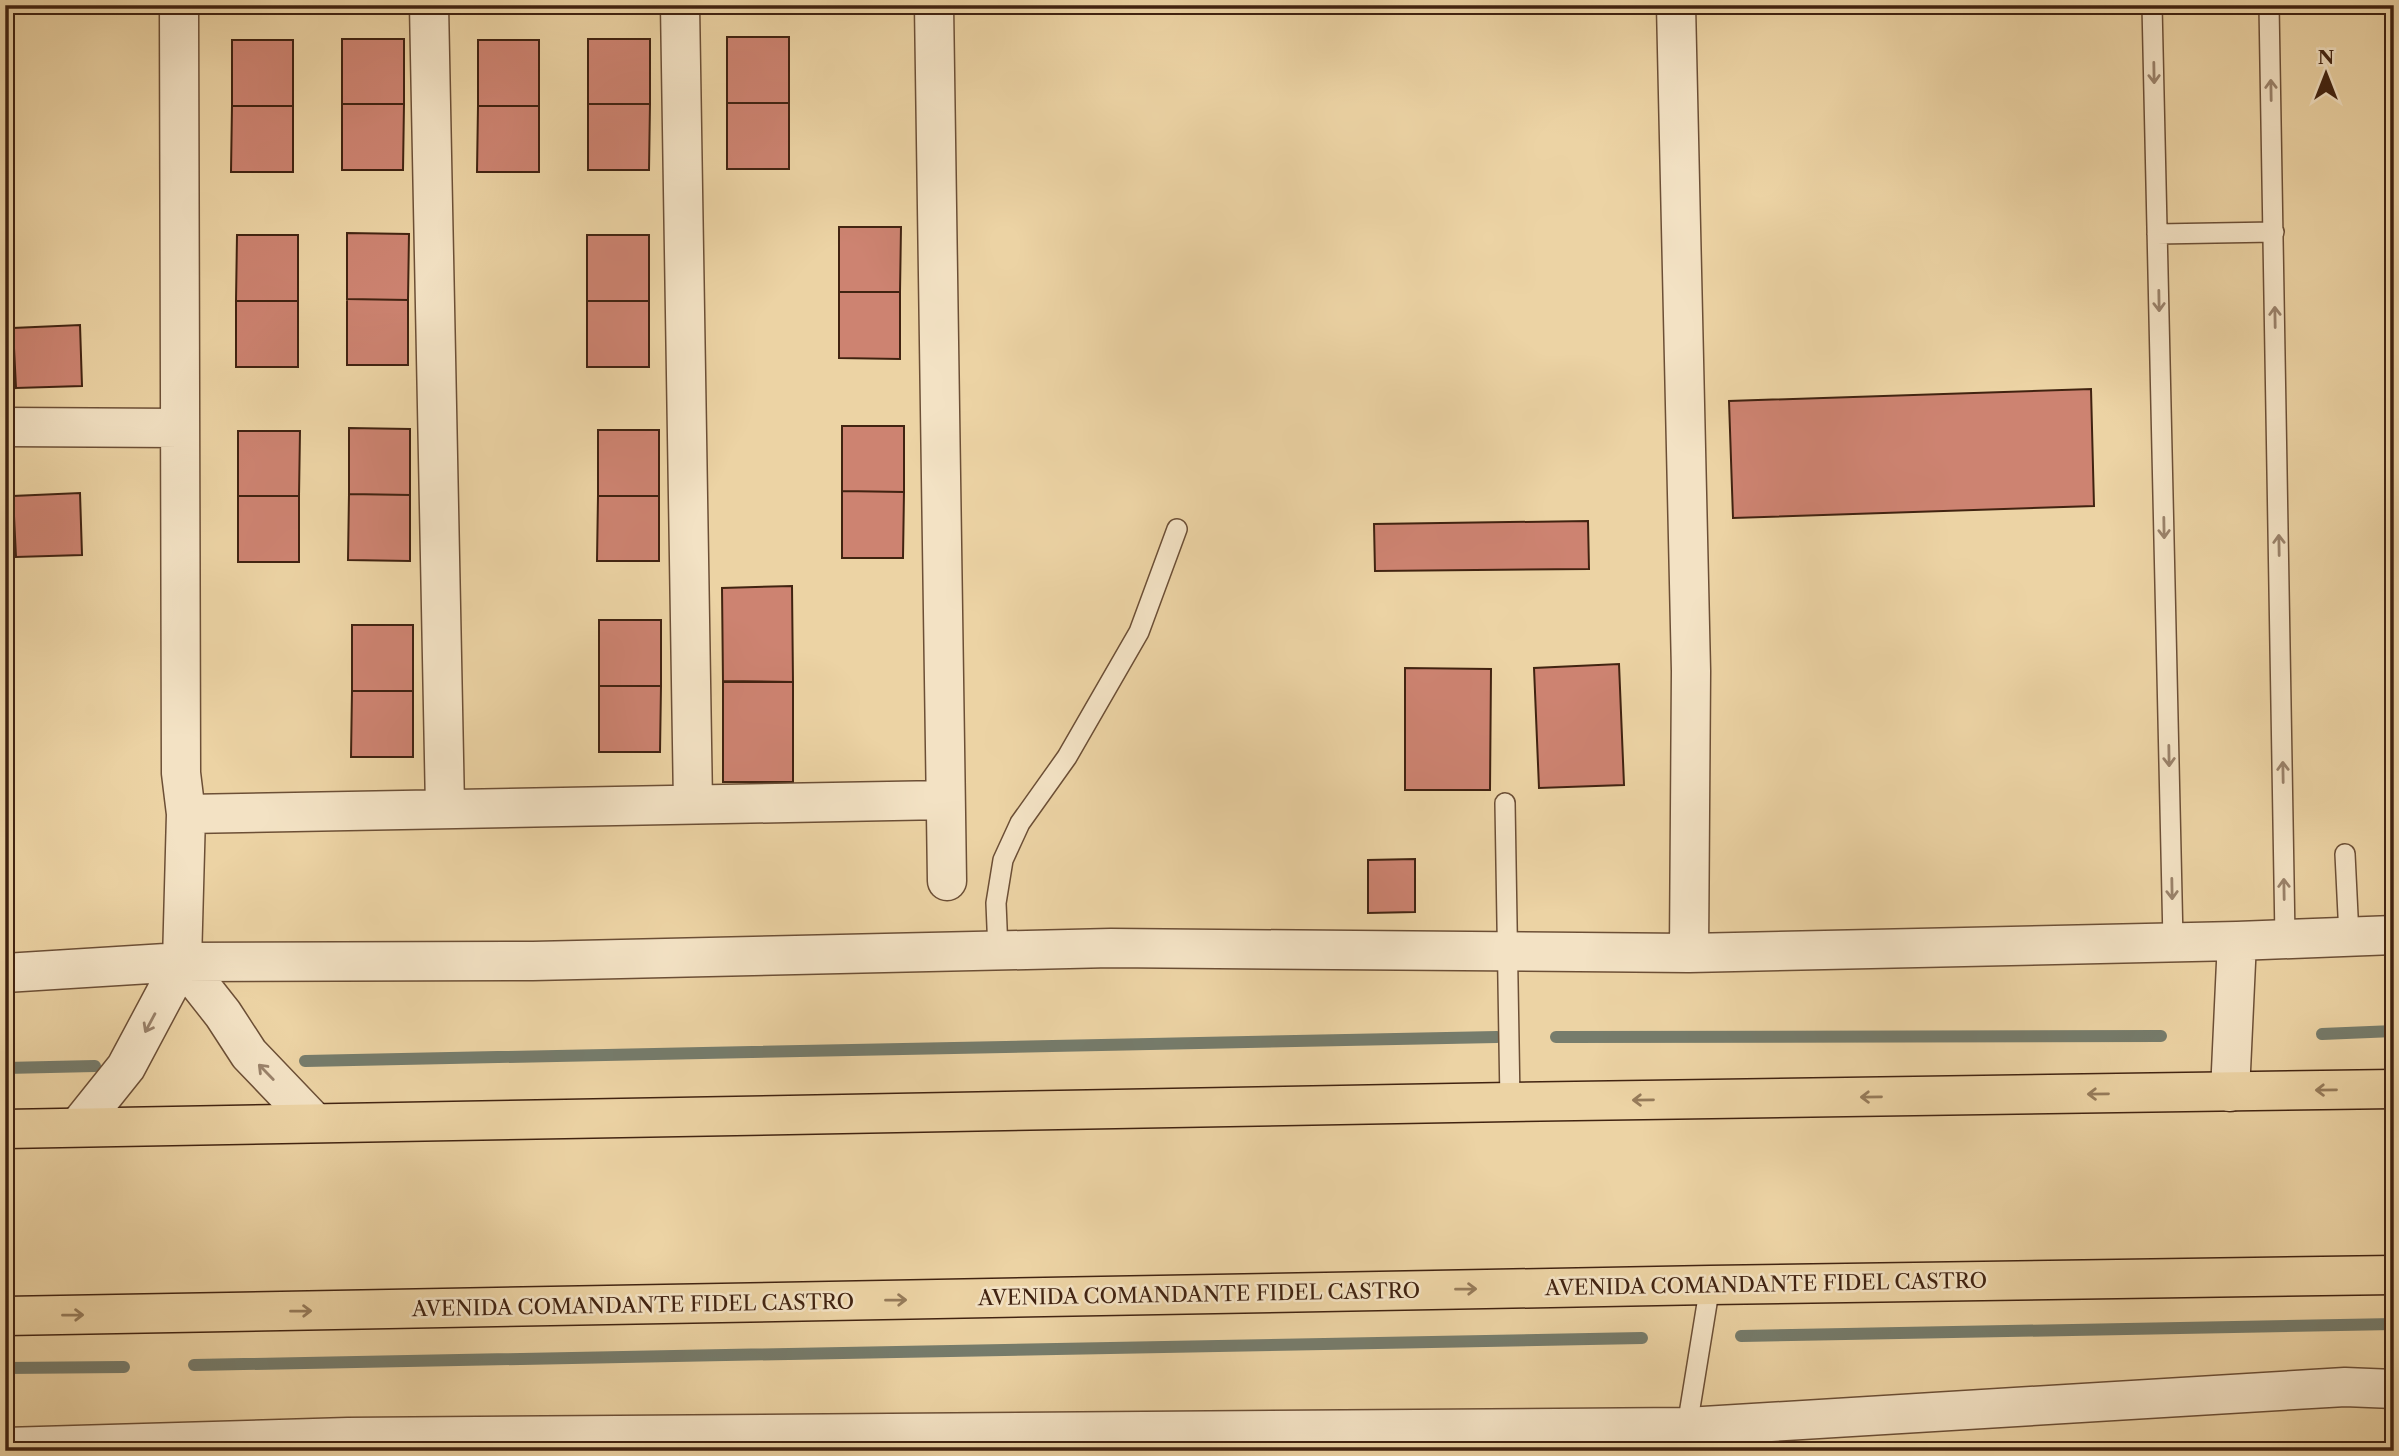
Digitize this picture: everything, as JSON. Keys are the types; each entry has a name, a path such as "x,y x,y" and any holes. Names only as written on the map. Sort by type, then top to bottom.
{"highway":[{"path":"5,1129 1510,1101 2394,1089"},
{"name":"AVENIDA COMANDANTE FIDEL CASTRO","path":"5,1316 2394,1275"}],"street":[{"path":"78,1127 127,1067 182,962 186,814 181,773 179,5"},
{"path":"429,5 445,808"},
{"path":"680,5 693,804"},
{"path":"934,5 947,881"},
{"path":"1676,5 1691,671 1689,953"},
{"path":"5,427 180,428"},
{"path":"186,814 945,800"},
{"path":"5,973 182,962 547,961 1125,948 1689,953 2394,935"},
{"path":"2230,1092 2237,941"},
{"path":"182,962 223,1014 249,1054 314,1122"},
{"path":"5,1447 203,1446 376,1437 1685,1439 2345,1387 2394,1389"}],"lane":[{"path":"2152,5 2173,941"},
{"path":"2269,5 2285,938"},
{"path":"2157,234 2274,232"},
{"path":"998,951 996,903 1003,860 1020,823 1068,757 1139,632 1177,528"},
{"path":"1505,803 1510,1101"},
{"path":"2345,854 2349,936"},
{"path":"1685,1439 1710,1285"}],"building":[{"path":"727,37 789,37 789,103 727,103"},
{"path":"342,39 404,39 404,104 342,104"},
{"path":"588,39 650,39 650,104 588,104"},
{"path":"232,40 293,40 293,106 232,106"},
{"path":"478,40 539,40 539,106 478,106"},
{"path":"727,103 789,103 789,169 727,169"},
{"path":"342,104 404,104 403,170 342,170"},
{"path":"588,104 650,104 649,170 588,170"},
{"path":"232,106 293,106 293,172 231,172"},
{"path":"478,106 539,106 539,172 477,172"},
{"path":"839,227 901,227 900,292 839,292"},
{"path":"347,233 409,234 408,300 347,299"},
{"path":"237,235 298,235 298,301 236,301"},
{"path":"587,235 649,235 649,301 587,301"},
{"path":"839,292 900,292 900,359 839,358"},
{"path":"347,299 408,300 408,365 347,365"},
{"path":"236,301 298,301 298,367 236,367"},
{"path":"587,301 649,301 649,367 587,367"},
{"path":"80,325 82,386 16,388 13,328"},
{"path":"5,328 13,328 16,388 5,389"},
{"path":"2091,389 2094,506 1733,518 1729,401"},
{"path":"842,426 904,426 904,492 842,491"},
{"path":"349,428 410,429 410,495 349,494"},
{"path":"598,430 659,430 659,496 598,496"},
{"path":"238,431 300,431 299,496 238,496"},
{"path":"842,491 904,492 903,558 842,558"},
{"path":"80,493 82,555 16,557 13,496"},
{"path":"349,494 410,495 410,561 348,560"},
{"path":"13,496 16,557 5,557 5,497"},
{"path":"238,496 299,496 299,562 238,562"},
{"path":"598,496 659,496 659,561 597,561"},
{"path":"1588,521 1589,569 1375,571 1374,524"},
{"path":"792,586 793,682 723,682 722,588"},
{"path":"599,620 661,620 661,686 599,686"},
{"path":"352,625 413,625 413,691 352,691"},
{"path":"1619,664 1624,785 1539,788 1534,668"},
{"path":"1405,668 1491,669 1490,790 1405,790"},
{"path":"723,681 793,682 793,782 723,782"},
{"path":"599,686 661,686 660,752 599,752"},
{"path":"352,691 413,691 413,757 351,757"},
{"path":"1415,859 1415,912 1368,913 1368,860"}],"waterway":[{"path":"2322,1034 2394,1031"},
{"path":"1556,1037 2161,1036"},
{"path":"305,1061 1497,1037"},
{"path":"5,1068 95,1066"},
{"path":"1741,1336 2394,1324"},
{"path":"194,1365 1642,1338"},
{"path":"5,1368 124,1367"}]}
